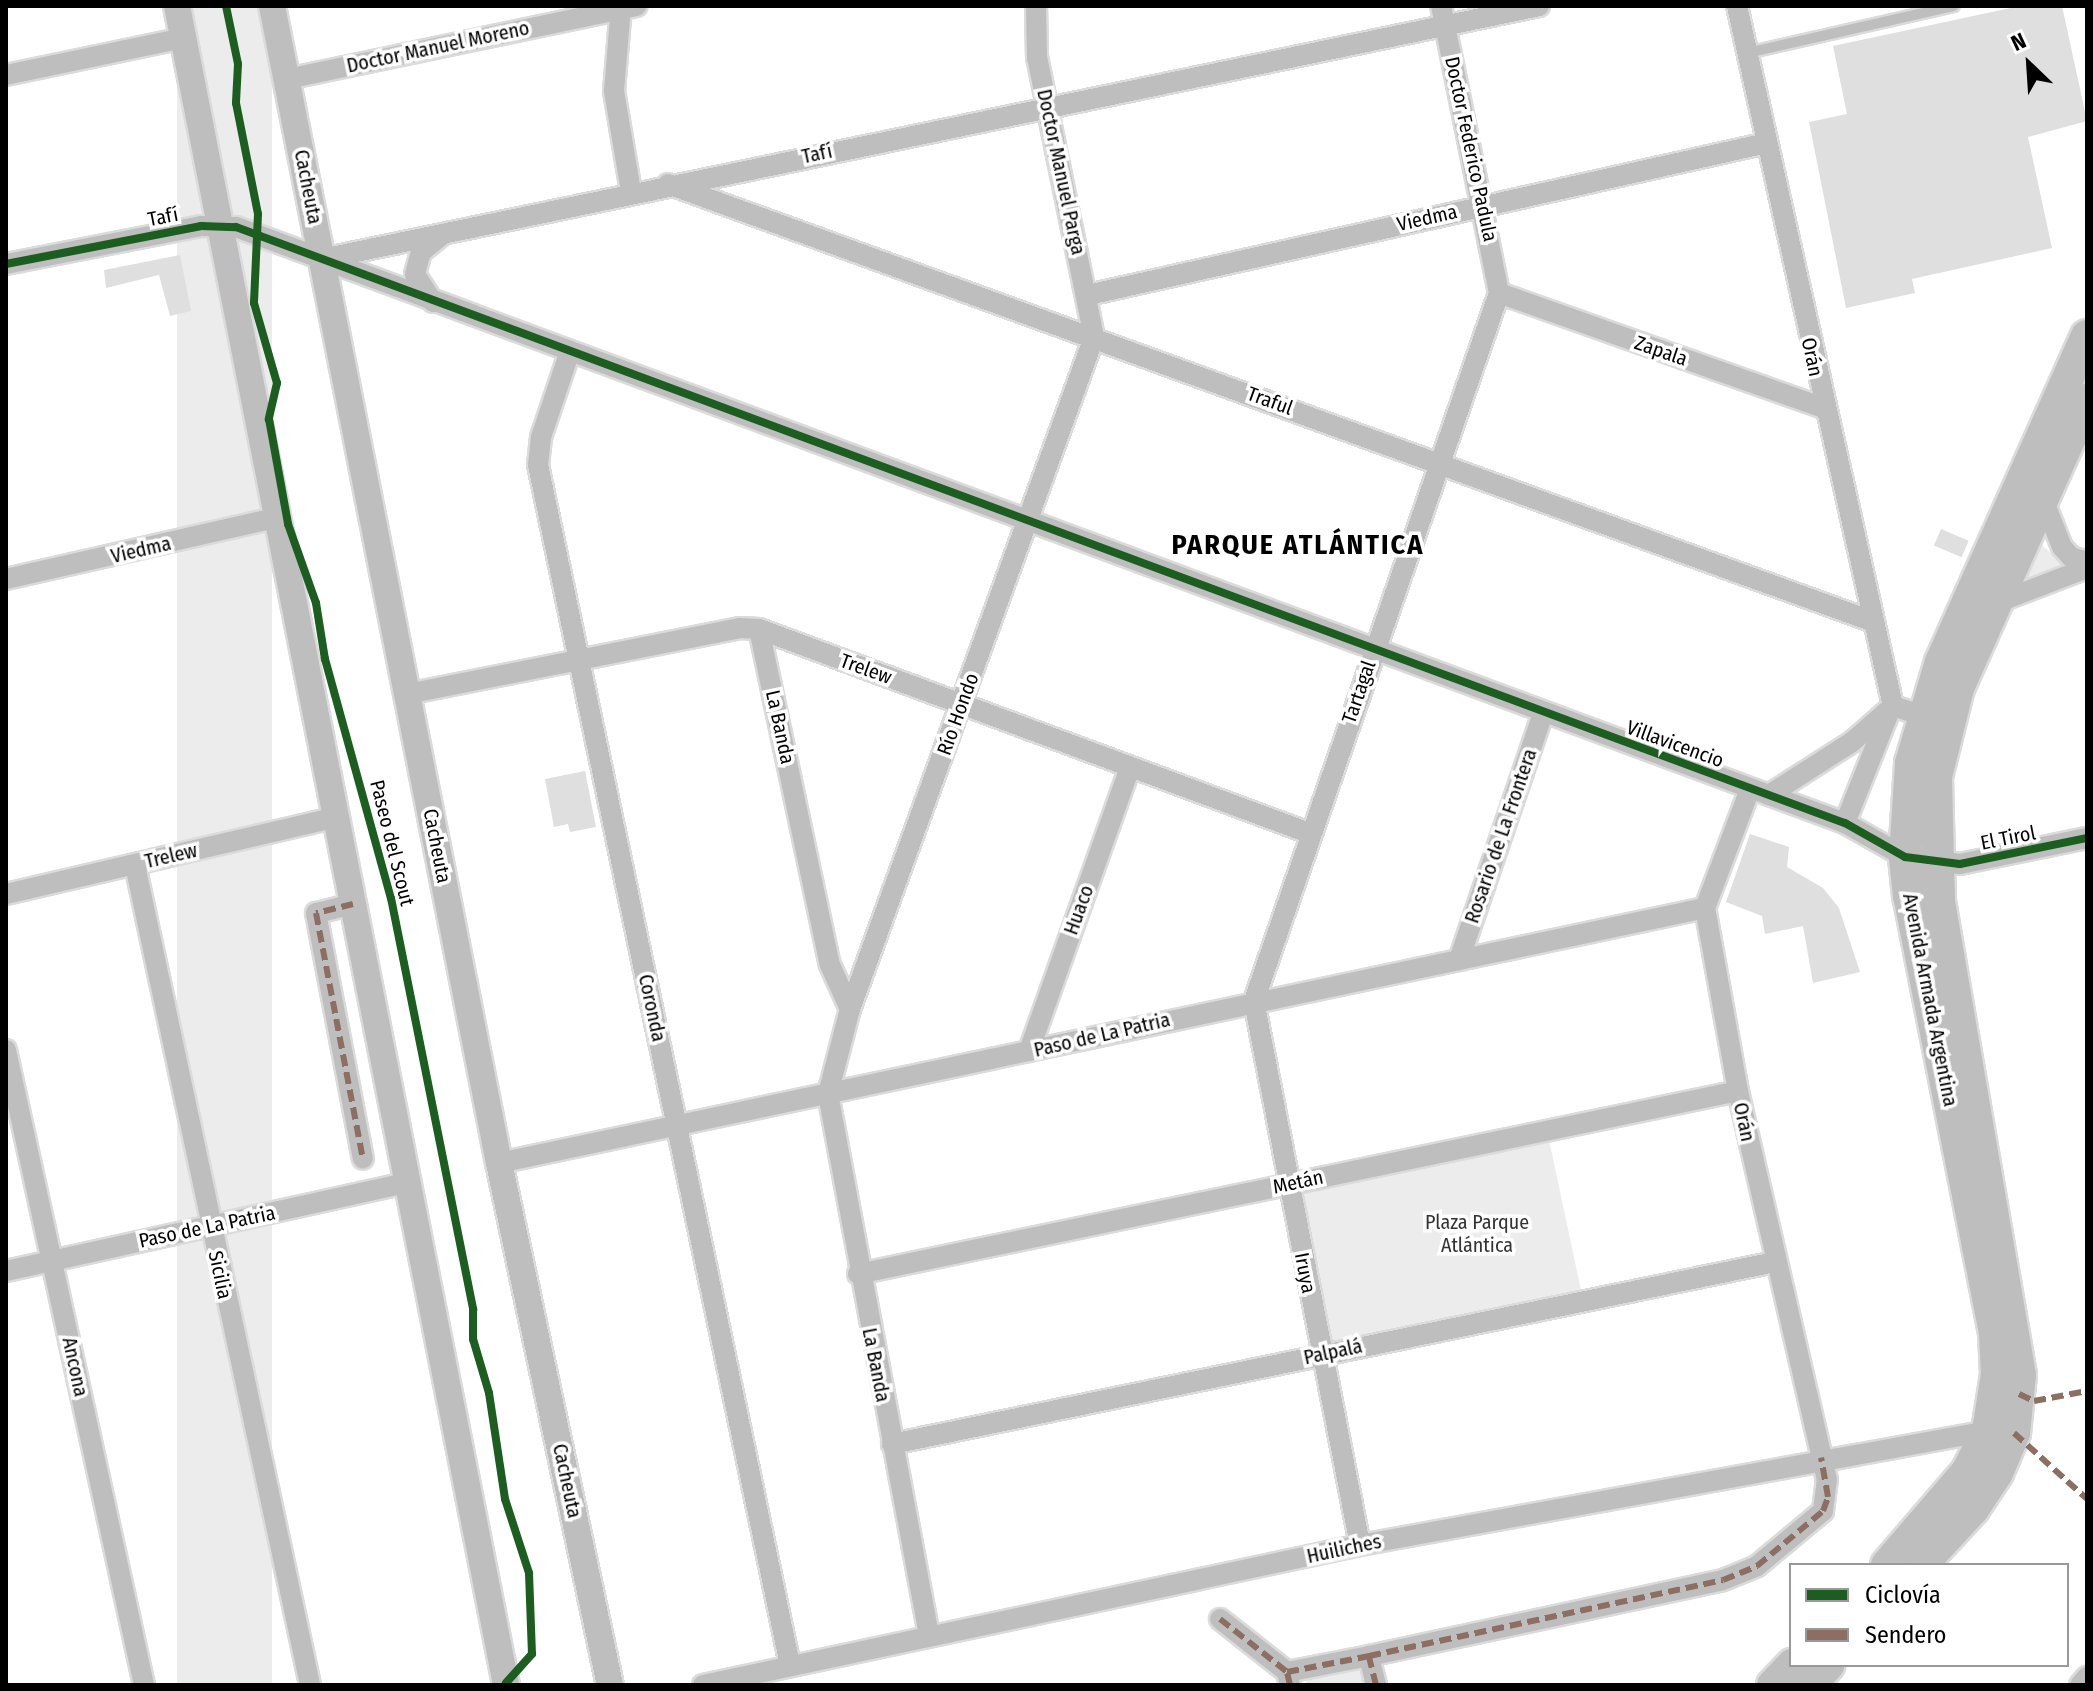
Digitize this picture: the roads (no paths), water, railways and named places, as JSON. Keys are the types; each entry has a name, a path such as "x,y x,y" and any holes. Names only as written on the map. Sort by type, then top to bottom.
{"main road":[{"name":"Avenida Armada Argentina","path":"1923,1563 1973,1509 1997,1473 2014,1433 2020,1375 1920,861 1907,711 2087,336"},
{"name":"Avenida Armada Argentina","path":"1889,1563 1955,1491 1988,1431 1995,1398 1995,1333 1916,936 1920,861 1941,748 1958,688 2087,400"},
{"path":"1773,1685 1790,1667"},
{"path":"1809,1685 1826,1667"}],"street":[{"path":"177,6 506,1685"},
{"name":"Cacheuta","path":"272,6 499,1163 610,1685"},
{"name":"Doctor Manuel Parga","path":"1036,6 1037,58 1088,295 1094,337"},
{"name":"Tafí","path":"322,259 631,191 1046,107 1442,16 1539,6"},
{"name":"Orán","path":"1737,6 1871,621 1907,711"},
{"path":"626,7 614,91 631,191"},
{"name":"Doctor Manuel Moreno","path":"287,79 626,7"},
{"name":"Doctor Federico Padula","path":"1442,16 1499,293"},
{"path":"6,75 183,38"},
{"name":"Viedma","path":"1088,295 1767,143"},
{"name":"Traful","path":"668,184 1871,621"},
{"path":"221,223 322,259"},
{"name":"Tafí","path":"6,264 221,223"},
{"path":"433,302 415,274 417,260 445,232"},
{"name":"Villavicencio","path":"322,259 569,354 1845,823 1920,861"},
{"name":"Zapala","path":"1499,293 1823,408"},
{"name":"Tartagal","path":"1254,1001 1309,833 1499,293"},
{"name":"Río Hondo","path":"828,1094 850,1009 1094,337"},
{"name":"Coronda","path":"569,354 538,452 790,1665"},
{"path":"2043,499 2062,547 2071,557 2087,562"},
{"name":"Viedma","path":"6,579 275,518"},
{"path":"1996,603 2087,568"},
{"name":"Trelew","path":"407,694 740,628 759,629 1309,833"},
{"name":"La Banda","path":"759,629 830,965 850,1009"},
{"path":"1705,908 1760,792 1907,711"},
{"path":"1845,823 1907,711"},
{"name":"Rosario de La Frontera","path":"1459,960 1543,713"},
{"name":"Huaco","path":"1029,1051 1130,768"},
{"name":"Trelew","path":"6,894 336,817"},
{"name":"El Tirol","path":"1920,861 2087,838"},
{"name":"Sicilia","path":"135,865 209,1227 310,1685"},
{"path":"353,904 316,913 363,1159"},
{"name":"Orán","path":"1369,1656 1723,1580 1757,1566 1823,1511 1828,1497 1821,1458 1738,1091 1705,908"},
{"name":"Paso de La Patria","path":"499,1163 1705,908"},
{"name":"Iruya","path":"1254,1001 1287,1184 1360,1545"},
{"name":"Ancona","path":"6,1050 144,1685"},
{"name":"Metán","path":"858,1274 1738,1091"},
{"name":"La Banda","path":"828,1094 858,1274 929,1635"},
{"name":"Paso de La Patria","path":"6,1271 407,1183"},
{"name":"Palpalá","path":"892,1444 1775,1262"},
{"name":"Huiliches","path":"703,1685 1360,1545 1821,1458 1988,1431"},
{"path":"1220,1619 1288,1678 1369,1656 1376,1685"},
{"path":"2080,1685 2087,1677"}],"lane":[{"path":"1747,53 1954,6"}],"district":[{"name":"PARQUE ATLÁNTICA","path":"1298,545"}],"park label":[{"name":"Plaza Parque Atlántica","path":"1477,1234"}]}
